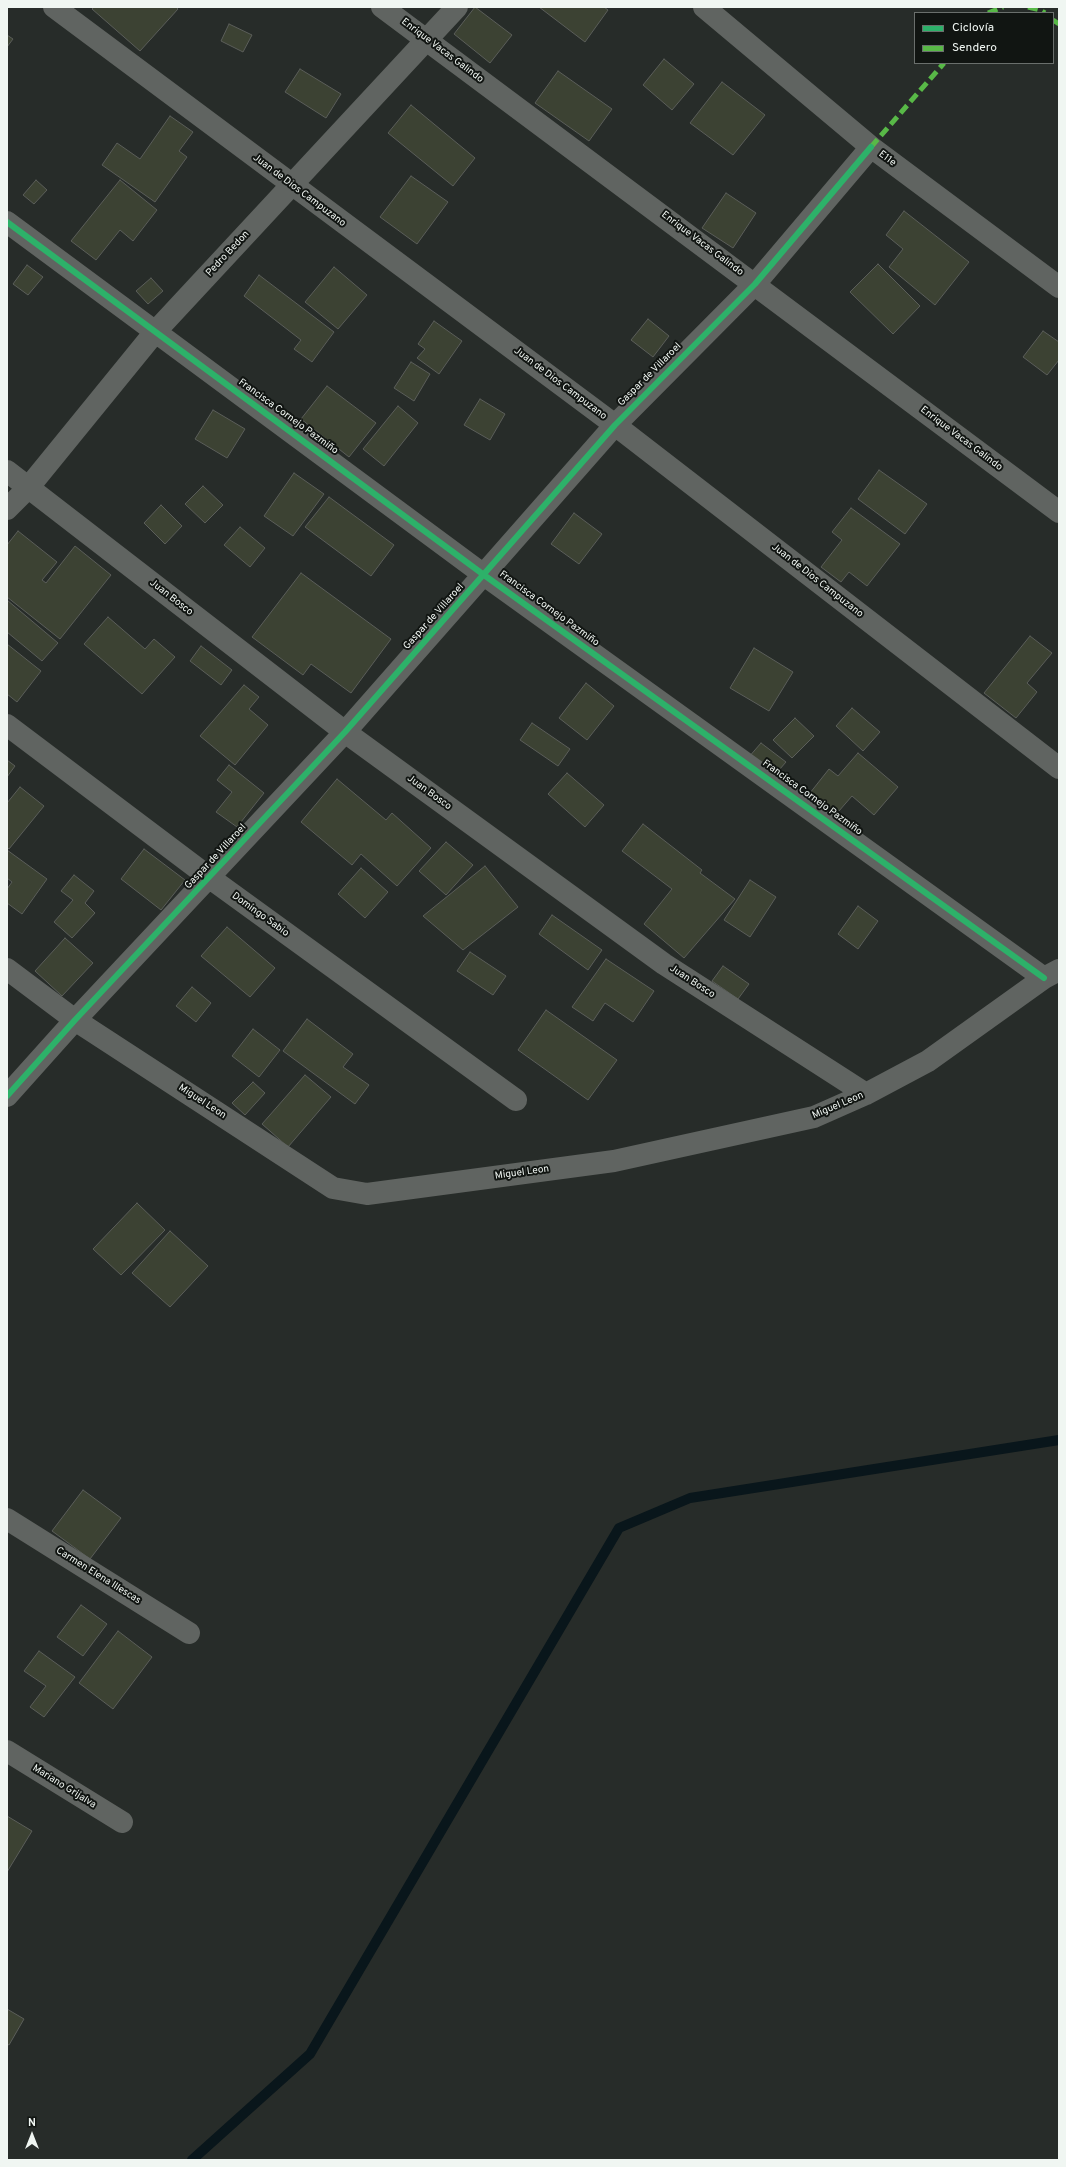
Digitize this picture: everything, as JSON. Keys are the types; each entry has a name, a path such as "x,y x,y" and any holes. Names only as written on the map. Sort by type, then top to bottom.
{"street":[{"name":"Juan de Dios Campuzano","path":"54,7 291,186 614,425 1059,768"},
{"name":"Enrique Vacas Galindo","path":"382,7 1059,512"},
{"name":"Pedro Bedon","path":"7,509 28,488 155,332 457,7"},
{"name":"E11e","path":"704,7 871,147 1059,287"},
{"name":"Gaspar de Villaroel","path":"7,1096 75,1020 210,878 345,732 614,425 755,284 871,147"},
{"name":"Francisca Cornejo Pazmiño","path":"7,222 484,575 1052,974"},
{"name":"Juan Bosco","path":"7,471 345,732 664,964 866,1094"},
{"name":"Domingo Sabio","path":"7,725 210,878 516,1100"},
{"name":"Miguel Leon","path":"7,968 75,1020 334,1188 367,1194 614,1161 814,1117 866,1094 928,1061 1052,974"},
{"name":"Carmen Elena Illescas","path":"7,1519 189,1633"},
{"name":"Mariano Grijalva","path":"7,1752 122,1822"}],"building":[{"path":"94,7 176,7 178,9 140,51 92,9"},
{"path":"475,7 512,35 490,63 454,34"},
{"path":"539,7 604,7 608,10 585,42"},
{"path":"229,24 252,35 243,52 221,41"},
{"path":"7,35 13,39 7,47"},
{"path":"664,59 694,84 672,110 643,85"},
{"path":"300,69 341,94 326,118 285,92"},
{"path":"558,71 612,109 589,141 535,103"},
{"path":"722,82 765,115 733,155 690,123"},
{"path":"411,105 475,158 453,186 388,133"},
{"path":"170,116 193,132 179,151 187,157 155,202 102,165 117,143 140,159"},
{"path":"411,176 448,202 417,244 380,217"},
{"path":"36,180 47,190 34,204 23,195"},
{"path":"120,180 157,210 133,241 120,230 96,260 71,241"},
{"path":"726,193 756,213 733,248 702,228"},
{"path":"904,211 969,262 935,305 889,267 903,249 886,235"},
{"path":"878,264 920,306 893,334 850,292"},
{"path":"27,265 43,277 28,295 13,284"},
{"path":"334,267 367,295 338,329 305,302"},
{"path":"259,275 334,332 312,362 294,349 301,340 244,296"},
{"path":"151,278 163,291 148,304 136,291"},
{"path":"648,319 669,336 653,357 631,340"},
{"path":"434,321 462,341 439,374 417,358 425,349 418,344"},
{"path":"1043,331 1059,342 1059,360 1047,375 1023,357"},
{"path":"411,362 430,374 414,401 394,388"},
{"path":"327,386 376,423 349,457 301,419"},
{"path":"480,399 505,414 490,440 464,425"},
{"path":"398,406 418,423 384,466 363,449"},
{"path":"213,410 245,429 227,458 195,439"},
{"path":"879,470 927,504 905,534 858,499"},
{"path":"294,473 324,494 293,536 264,516"},
{"path":"203,486 223,505 205,523 185,504"},
{"path":"329,497 394,545 371,576 305,527"},
{"path":"161,505 182,526 165,544 144,523"},
{"path":"851,508 900,544 867,586 849,572 841,582 821,567 842,540 832,532"},
{"path":"574,513 602,534 579,564 551,544"},
{"path":"240,527 265,548 250,567 224,545"},
{"path":"18,531 57,562 42,580 46,583 75,546 111,575 60,639 7,597 7,545"},
{"path":"301,573 391,639 351,693 311,664 303,675 252,637"},
{"path":"7,600 58,643 42,661 7,632"},
{"path":"108,617 145,649 154,639 175,657 142,694 84,644"},
{"path":"1030,636 1052,653 1027,683 1037,692 1016,718 984,693"},
{"path":"7,644 41,671 17,702 7,694"},
{"path":"201,646 232,670 221,685 190,661"},
{"path":"754,648 793,672 769,711 730,688"},
{"path":"586,683 614,706 587,740 559,718"},
{"path":"244,685 259,697 249,709 268,725 235,765 200,736"},
{"path":"852,708 880,732 863,751 836,726"},
{"path":"795,718 814,736 792,758 773,740"},
{"path":"532,723 570,749 558,766 520,740"},
{"path":"761,743 786,762 773,777 748,758"},
{"path":"858,753 898,787 874,815 852,796 832,819 806,798 829,769 838,776"},
{"path":"7,760 15,766 7,777"},
{"path":"229,765 264,793 237,827 216,812 232,792 217,780"},
{"path":"567,773 604,805 585,827 548,794"},
{"path":"337,779 386,820 392,813 431,848 397,886 361,854 352,865 301,822"},
{"path":"20,787 44,806 9,849 7,847 7,803"},
{"path":"643,824 702,870 700,873 735,899 684,958 644,924 672,889 622,851"},
{"path":"446,842 473,865 446,895 419,871"},
{"path":"144,849 185,880 161,910 121,879"},
{"path":"7,850 47,879 22,914 7,903 7,889 12,882 7,878"},
{"path":"485,866 518,907 463,950 423,916"},
{"path":"361,868 388,892 365,918 338,894"},
{"path":"74,875 94,891 85,903 95,913 72,938 54,922 73,900 61,891"},
{"path":"750,880 776,897 750,937 724,920"},
{"path":"858,906 878,921 858,949 838,934"},
{"path":"552,915 602,950 588,970 539,934"},
{"path":"227,927 275,968 250,997 201,956"},
{"path":"65,938 93,963 62,996 35,971"},
{"path":"470,952 506,976 493,995 457,971"},
{"path":"606,959 654,991 633,1022 605,1003 593,1021 572,1007"},
{"path":"723,966 749,984 738,999 712,981"},
{"path":"192,987 211,1003 196,1022 176,1006"},
{"path":"546,1010 617,1060 588,1100 518,1050"},
{"path":"307,1019 353,1054 343,1067 369,1085 355,1104 283,1051"},
{"path":"253,1029 280,1050 259,1077 232,1056"},
{"path":"305,1075 331,1097 288,1147 262,1124"},
{"path":"253,1082 265,1093 245,1115 232,1103"},
{"path":"137,1203 165,1230 121,1275 93,1249"},
{"path":"170,1231 208,1266 170,1307 132,1273"},
{"path":"83,1490 121,1518 90,1559 52,1531"},
{"path":"81,1605 107,1624 83,1656 57,1637"},
{"path":"118,1631 152,1657 113,1709 79,1683"},
{"path":"39,1651 75,1677 44,1717 30,1707 46,1686 24,1671"},
{"path":"7,1816 32,1831 7,1872"},
{"path":"7,2009 24,2019 9,2045 7,2044"}],"waterway":[{"path":"192,2160 310,2054 619,1528 690,1498 1059,1440"}],"marked path":[{"path":"990,12 1003,7"},
{"path":"1028,7 1043,12"},
{"path":"1054,21 1059,24"},
{"path":"871,147 943,64"}],"cycle path":[{"path":"7,1096 75,1020 345,732 615,425 755,284 871,147"},
{"path":"7,222 484,575 1044,978"}]}
